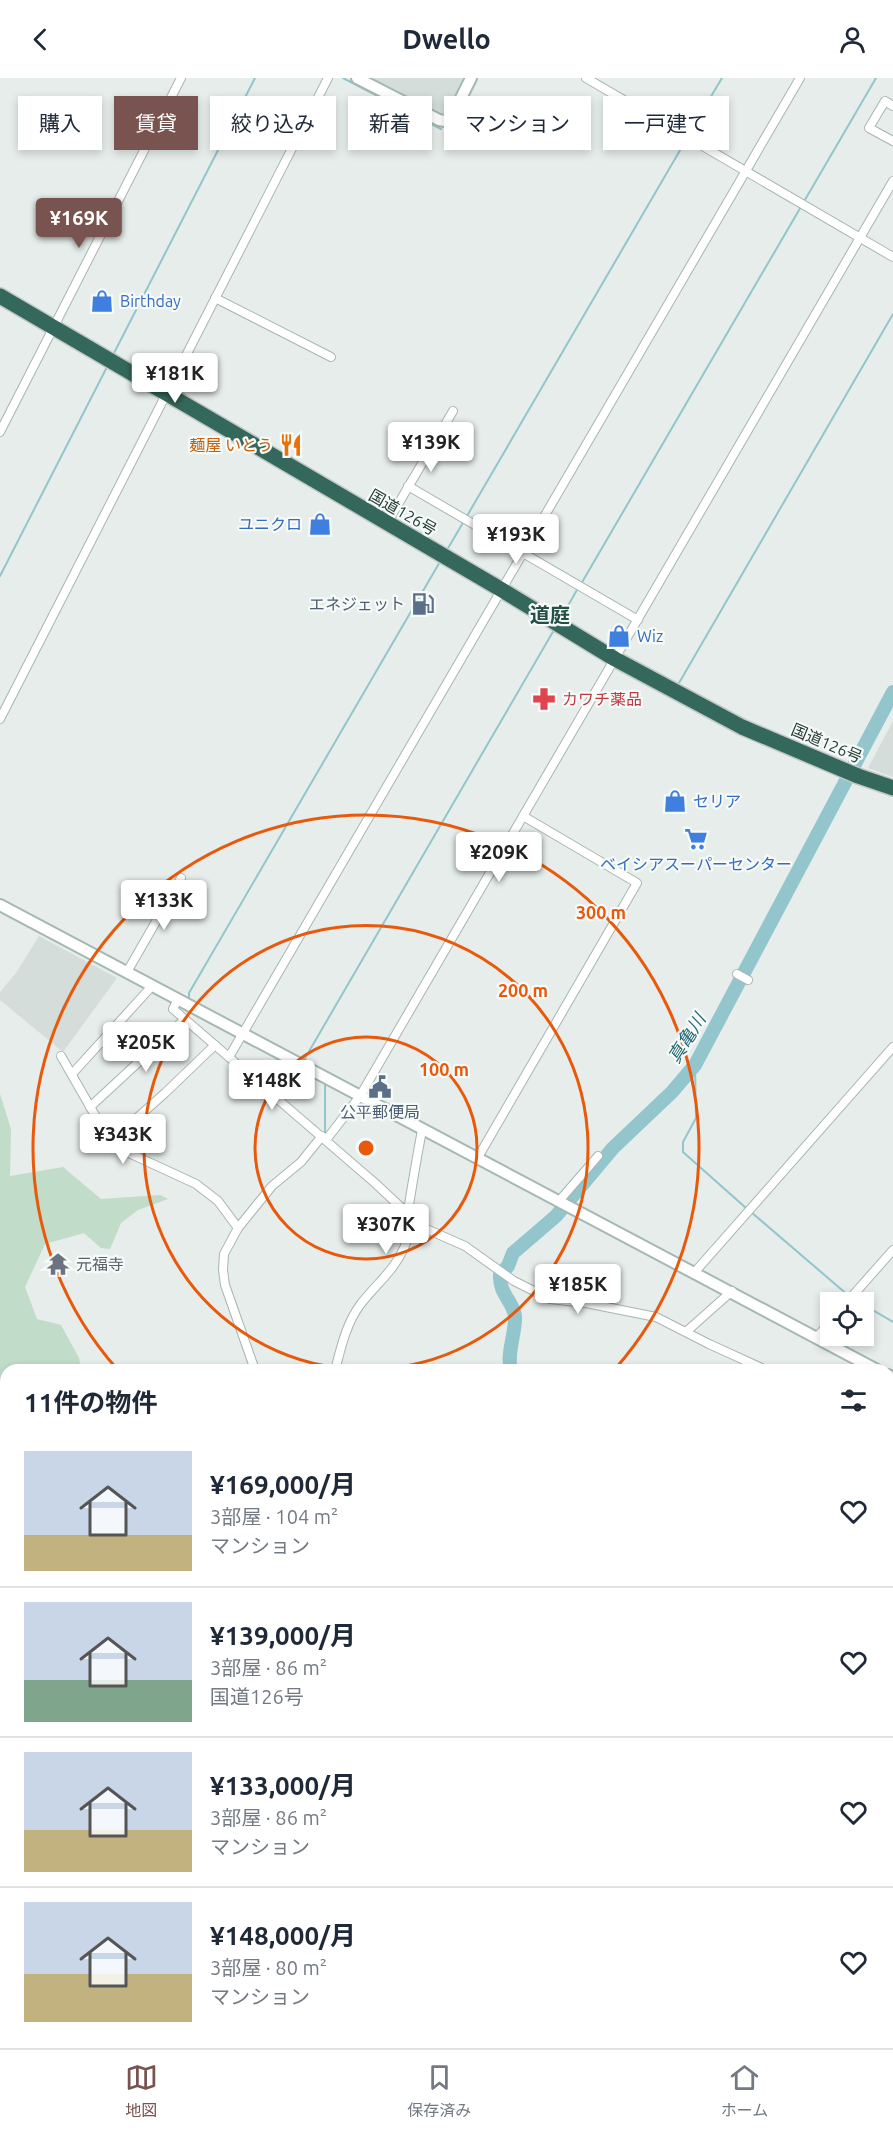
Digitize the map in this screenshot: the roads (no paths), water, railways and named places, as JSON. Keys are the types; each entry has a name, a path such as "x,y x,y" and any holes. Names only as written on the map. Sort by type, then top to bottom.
{"highway":[{"name":"国道126号","path":"0,296 502,590 615,659 742,727 858,776 893,788"}],"street":[{"path":"0,432 181,78"},
{"path":"0,719 328,78"},
{"path":"357,78 445,121 450,118 471,78"},
{"path":"586,78 893,257"},
{"path":"229,1057 800,78"},
{"path":"893,106 885,101 869,128 893,141"},
{"path":"253,1364 225,1285 223,1270 224,1254 238,1228 272,1186 301,1162 360,1096 893,182"},
{"path":"215,298 331,357"},
{"path":"387,523 453,411"},
{"path":"408,486 638,620"},
{"path":"477,1159 638,883 524,816"},
{"path":"127,972 181,878"},
{"path":"0,905 866,1364"},
{"path":"737,974 748,981"},
{"path":"72,1074 152,986"},
{"path":"178,999 173,1009 375,1183 408,1217 465,1246 514,1281 550,1299 586,1303 656,1317 753,1364"},
{"path":"90,1107 185,1019"},
{"path":"111,1141 215,1045"},
{"path":"694,1273 893,1047"},
{"path":"61,1056 111,1141 129,1153 196,1184 218,1201 238,1228"},
{"path":"337,1364 351,1319 359,1306 396,1264 406,1245 408,1217 422,1130"},
{"path":"559,1201 598,1156"},
{"path":"856,1292 893,1250"},
{"path":"687,1331 732,1291"},
{"path":"817,1337 820,1334"}],"waterway":[{"path":"113,355 255,78"},
{"path":"343,78 441,129"},
{"path":"711,96 722,78"},
{"path":"581,584 876,78"},
{"path":"467,516 680,150"},
{"path":"679,683 893,314"},
{"path":"0,576 108,365"},
{"path":"447,550 464,521"},
{"path":"189,998 189,993 441,560"},
{"path":"560,620 578,588"},
{"path":"325,1072 304,1060 554,630"},
{"name":"真亀川","path":"510,1364 515,1316 500,1282 500,1275 508,1266 513,1253 556,1216 613,1148 672,1092 695,1065 893,692"},
{"path":"695,1065 696,1118 683,1142 683,1152 746,1208"},
{"path":"325,1081 325,1134"},
{"path":"751,1212 844,1292"},
{"path":"874,1311 893,1322"}],"place":[{"name":"Birthday","path":"102,301"},
{"name":"麺屋 いとう","path":"291,445"},
{"name":"ユニクロ","path":"320,524"},
{"name":"エネジェット","path":"423,604"},
{"name":"Wiz","path":"619,636"},
{"name":"カワチ薬品","path":"544,699"},
{"name":"セリア","path":"675,801"},
{"name":"ベイシアスーパーセンター","path":"696,839"},
{"name":"公平郵便局","path":"380,1087"},
{"name":"元福寺","path":"58,1264"}],"district":[{"name":"道庭","path":"550,614"}]}
